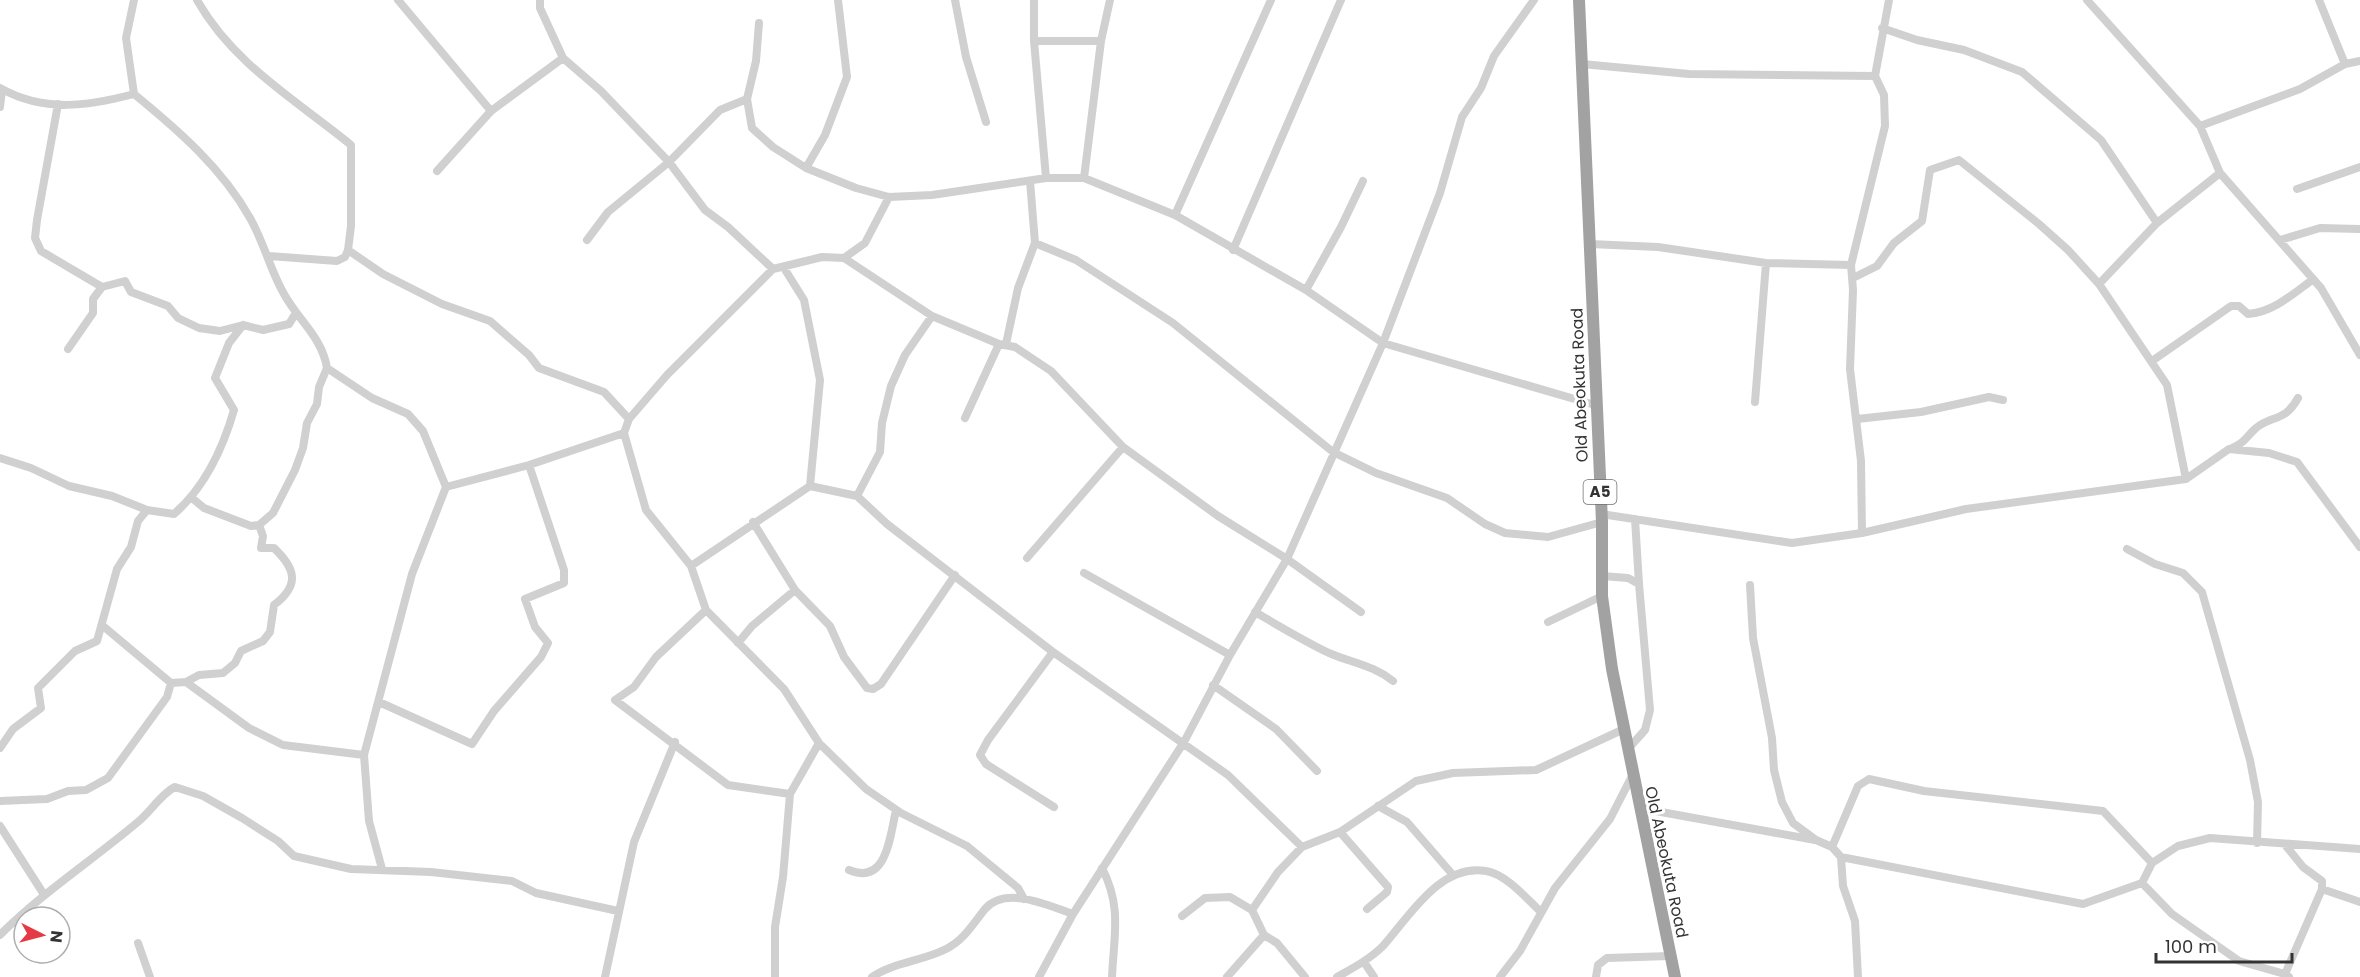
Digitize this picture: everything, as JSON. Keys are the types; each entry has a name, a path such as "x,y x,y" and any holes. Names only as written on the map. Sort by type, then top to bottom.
{"highway":[{"name":"Old Abeokuta Road","path":"1579,0 1595,405 1602,518 1602,596 1632,776 1675,977"}],"street":[{"path":"134,0 126,38 134,94 184,135 237,195 269,256 282,292 324,351 327,368 319,387 317,404 307,423 303,448 295,470 273,513 260,525 239,523 204,508 192,498"},
{"path":"197,0 219,35 272,86 351,145 351,226 345,257 337,261 269,256"},
{"path":"398,0 491,111"},
{"path":"540,0 540,8 563,58 601,91 669,162 705,210 728,227 773,269"},
{"path":"806,168 825,135 847,76 838,0"},
{"path":"955,0 966,57 986,122"},
{"path":"1034,0 1034,41 1046,178"},
{"path":"1084,178 1101,41 1110,0"},
{"path":"1175,215 1271,0"},
{"path":"1233,250 1341,0"},
{"path":"1039,977 1073,914 1184,742 1213,685 1287,559 1383,343 1440,193 1462,117 1481,88 1494,57 1534,0"},
{"path":"1862,533 1862,461 1850,369 1853,278 1851,265 1885,126 1884,95 1875,76 1882,28 1889,0"},
{"path":"2087,0 2200,126 2220,172 2321,288 2360,355"},
{"path":"2319,0 2345,64"},
{"path":"759,23 756,61 747,99 752,128 773,147 806,168 856,188 889,197 965,192 1046,178 1084,178 1175,215 1306,290 1383,343 1595,405"},
{"path":"1882,28 1917,40 1964,50 2022,72 2101,141 2157,224"},
{"path":"1034,41 1101,41"},
{"path":"437,171 491,111 563,58"},
{"path":"2200,126 2300,89 2345,64 2360,61"},
{"path":"1581,64 1689,74 1875,76"},
{"path":"0,107 1,89 33,103 58,104 90,105 134,94"},
{"path":"587,240 608,212 669,162 720,110 747,99"},
{"path":"58,104 35,238 41,251 102,287"},
{"path":"1853,278 1878,266 1894,243 1922,221 1930,170 1959,160 2046,231 2099,284 2167,385 2186,479"},
{"path":"2297,189 2360,166"},
{"path":"2099,284 2157,224 2220,172"},
{"path":"965,418 1003,344 1018,288 1035,243 1030,181"},
{"path":"1306,290 1341,227 1363,181"},
{"path":"844,258 865,243 889,197"},
{"path":"2280,240 2320,228 2360,229"},
{"path":"1035,243 1076,260 1173,323 1333,452 1376,473 1447,498 1485,524 1505,533 1548,537 1602,518 1635,519 1792,543 1862,533 1966,509 2186,479 2229,449 2247,441 2257,428 2275,421 2292,409 2298,398"},
{"path":"1590,244 1658,247 1766,262 1851,265"},
{"path":"348,250 383,274 442,304 490,321 529,355 539,368 604,392 629,419"},
{"path":"1024,899 1018,888 967,846 896,810 866,789 819,743 784,689 706,610 691,566 646,510 624,433 629,419 667,375 773,269 822,257 844,258 932,316 1003,344 1051,371 1123,447 1218,516 1287,559 1361,612"},
{"path":"1755,402 1766,262"},
{"path":"784,268 804,300 820,380 810,486"},
{"path":"2152,361 2231,306 2240,306 2248,314 2258,314 2286,299 2312,280"},
{"path":"68,349 93,313 93,299 102,287 125,281 130,292 168,306 178,318 199,328 220,331 243,324 263,330 289,324 296,313"},
{"path":"857,496 880,452 882,423 891,386 905,355 932,316"},
{"path":"0,458 31,468 69,486 112,496 147,510 174,514 192,498 229,427 234,410 215,378 229,343 243,324"},
{"path":"327,368 372,398 408,414 423,431 446,487 412,574 364,755 369,821 382,869"},
{"path":"1857,419 1921,412 1989,397 2003,400"},
{"path":"446,487 529,465 624,433"},
{"path":"1027,558 1123,447"},
{"path":"2229,449 2269,453 2297,462 2360,547"},
{"path":"379,702 472,744 494,711 541,657 548,643 535,627 525,599 564,583 564,570 529,465"},
{"path":"691,566 753,522 810,486 857,496 1053,652 1228,775 1302,847"},
{"path":"0,748 13,729 41,708 38,687 75,651 97,641 117,569 132,547 138,521 147,510"},
{"path":"1628,748 1645,730 1650,710 1635,519"},
{"path":"753,522 795,590 830,626 844,657 867,688 880,684 955,575"},
{"path":"103,626 171,683 186,682 199,675 223,673 236,663 241,651 263,641 270,632 274,605 287,595 293,582 287,561 274,548 261,548 263,536 260,525"},
{"path":"2352,537 2360,531"},
{"path":"2127,549 2155,564 2183,573 2202,592 2250,760 2258,802 2257,843"},
{"path":"1084,573 1230,655"},
{"path":"1602,576 1628,578 1639,584"},
{"path":"1750,585 1754,638 1772,738 1774,770 1782,802 1793,823 1816,840 1832,847 1841,857 2083,904 2142,883 2152,862 2178,846 2210,838 2286,846 2360,849"},
{"path":"738,643 752,626 795,590"},
{"path":"1548,622 1602,596"},
{"path":"706,610 656,657 634,687 615,700 675,742 698,764 728,785 790,794"},
{"path":"1255,612 1324,650 1343,659 1361,662 1393,681"},
{"path":"1053,652 988,740 980,755 986,764 1054,807"},
{"path":"186,682 249,728 283,745 364,755"},
{"path":"0,801 48,799 68,791 86,790 108,778 167,697 171,683"},
{"path":"1213,685 1276,729 1317,771"},
{"path":"1252,910 1278,872 1302,847 1340,832 1416,781 1454,772 1536,770 1624,729"},
{"path":"605,977 634,842 675,742"},
{"path":"775,977 775,927 783,878 790,794 819,743"},
{"path":"1500,977 1520,951 1541,912 1584,849 1610,819 1632,776"},
{"path":"1832,847 1858,786 1869,779 1924,790 2103,811 2152,862"},
{"path":"0,934 43,894 138,822 168,790 175,787 203,796 242,818 278,841 294,856 351,869 382,869 512,881 536,893 618,911"},
{"path":"1378,806 1407,822 1453,875"},
{"path":"1639,808 1816,840"},
{"path":"849,870 861,875 875,870 884,859 896,810"},
{"path":"0,825 43,894"},
{"path":"1340,832 1388,887 1387,892 1367,909"},
{"path":"2142,883 2172,914 2239,961 2287,975 2322,889 2322,880 2303,867 2286,846"},
{"path":"1841,857 1843,886 1855,921 1858,977"},
{"path":"1102,868 1113,888 1116,903 1112,977"},
{"path":"1337,977 1364,962 1382,947 1419,903 1453,875 1488,871 1504,880 1541,912"},
{"path":"2322,889 2360,902"},
{"path":"1182,916 1205,898 1230,897 1252,910 1263,935 1277,944 1305,977"},
{"path":"872,977 932,956 955,945 987,907 1005,898 1024,899 1073,914"},
{"path":"1227,977 1263,935"},
{"path":"138,943 150,977"},
{"path":"1596,977 1598,965 1607,958 1670,957"},
{"path":"1364,962 1374,977"},
{"path":"893,977 896,967"}]}
